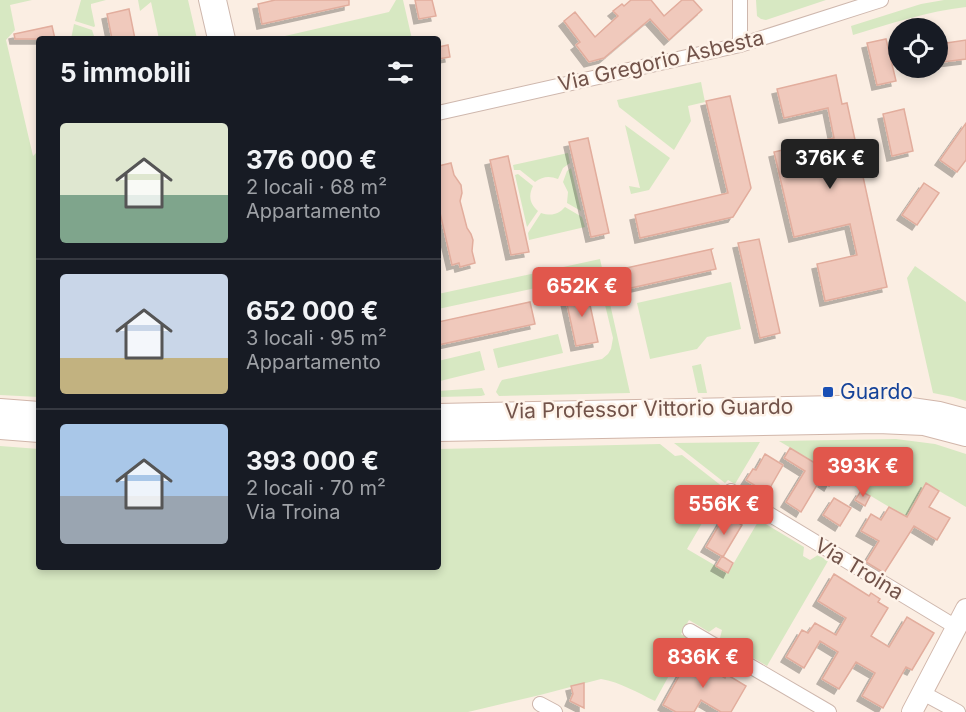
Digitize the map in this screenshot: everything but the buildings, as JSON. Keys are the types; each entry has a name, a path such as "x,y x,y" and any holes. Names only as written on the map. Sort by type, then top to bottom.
{"street":[{"path":"207,0 214,36"},
{"path":"219,0 227,36"},
{"path":"740,0 740,45"},
{"name":"Via Gregorio Asbesta","path":"441,112 740,45 882,0"},
{"name":"Via Professor Vittorio Guardo","path":"441,414 890,405 939,412 966,419"},
{"path":"0,409 36,412"},
{"name":"Via Professor Vittorio Guardo","path":"441,431 878,423 924,425 966,436"},
{"path":"0,429 36,432"},
{"name":"Via Troina","path":"731,491 956,627"},
{"path":"912,712 966,609"},
{"path":"690,631 829,712"},
{"path":"921,692 958,712"},
{"path":"540,704 555,712"}],"green space":[{"path":"0,0 32,0 10,5 15,30 6,40 33,156 36,153 36,397 0,395"},
{"path":"81,0 106,0 91,4 94,27 75,21"},
{"path":"138,0 188,0 196,36 158,36 151,2 140,11"},
{"path":"396,0 403,0 411,36 285,36 389,12"},
{"path":"756,0 826,0 766,20 757,16"},
{"path":"944,0 966,0 966,7 911,18 888,18 888,24 853,35 851,26 921,4"},
{"path":"74,24 92,30 94,36 72,36"},
{"path":"701,82 705,102 688,106 691,121 674,150 619,107 617,100"},
{"path":"625,125 670,158 649,190 631,194 629,186 640,188"},
{"path":"568,153 570,163 563,168 558,179 546,177 535,182 520,170 514,170 513,165"},
{"path":"571,168 581,211 567,203 568,192 563,182 567,171"},
{"path":"518,174 533,186 531,200 538,211 527,227 515,175"},
{"path":"565,207 582,217 585,227 529,240 528,233 541,213 554,214"},
{"path":"600,259 630,393 499,396 496,392 502,380 602,359 608,354 613,338 600,284 591,276 441,308 441,293"},
{"path":"915,266 966,302 966,401 933,393 907,278"},
{"path":"731,282 741,329 707,337 697,349 650,359 637,303"},
{"path":"558,334 563,353 498,368 493,349"},
{"path":"480,351 485,370 441,381 441,360"},
{"path":"701,364 707,393 698,393 692,366"},
{"path":"482,388 485,395 441,397 441,391"},
{"path":"896,439 935,444 966,454 966,507 926,483 906,517 779,441"},
{"path":"760,442 735,484 728,480 725,483 674,443"},
{"path":"660,444 675,456 682,455 723,487 687,549 728,573 759,520 804,547 803,556 810,560 818,555 828,561 767,666 720,638 722,630 716,627 709,632 689,620 681,634 689,639 655,701 622,685 601,679 468,712 0,712 0,446 36,449 36,570 441,570 441,449"}],"place":[{"name":"Guardo","path":"828,392"}]}
